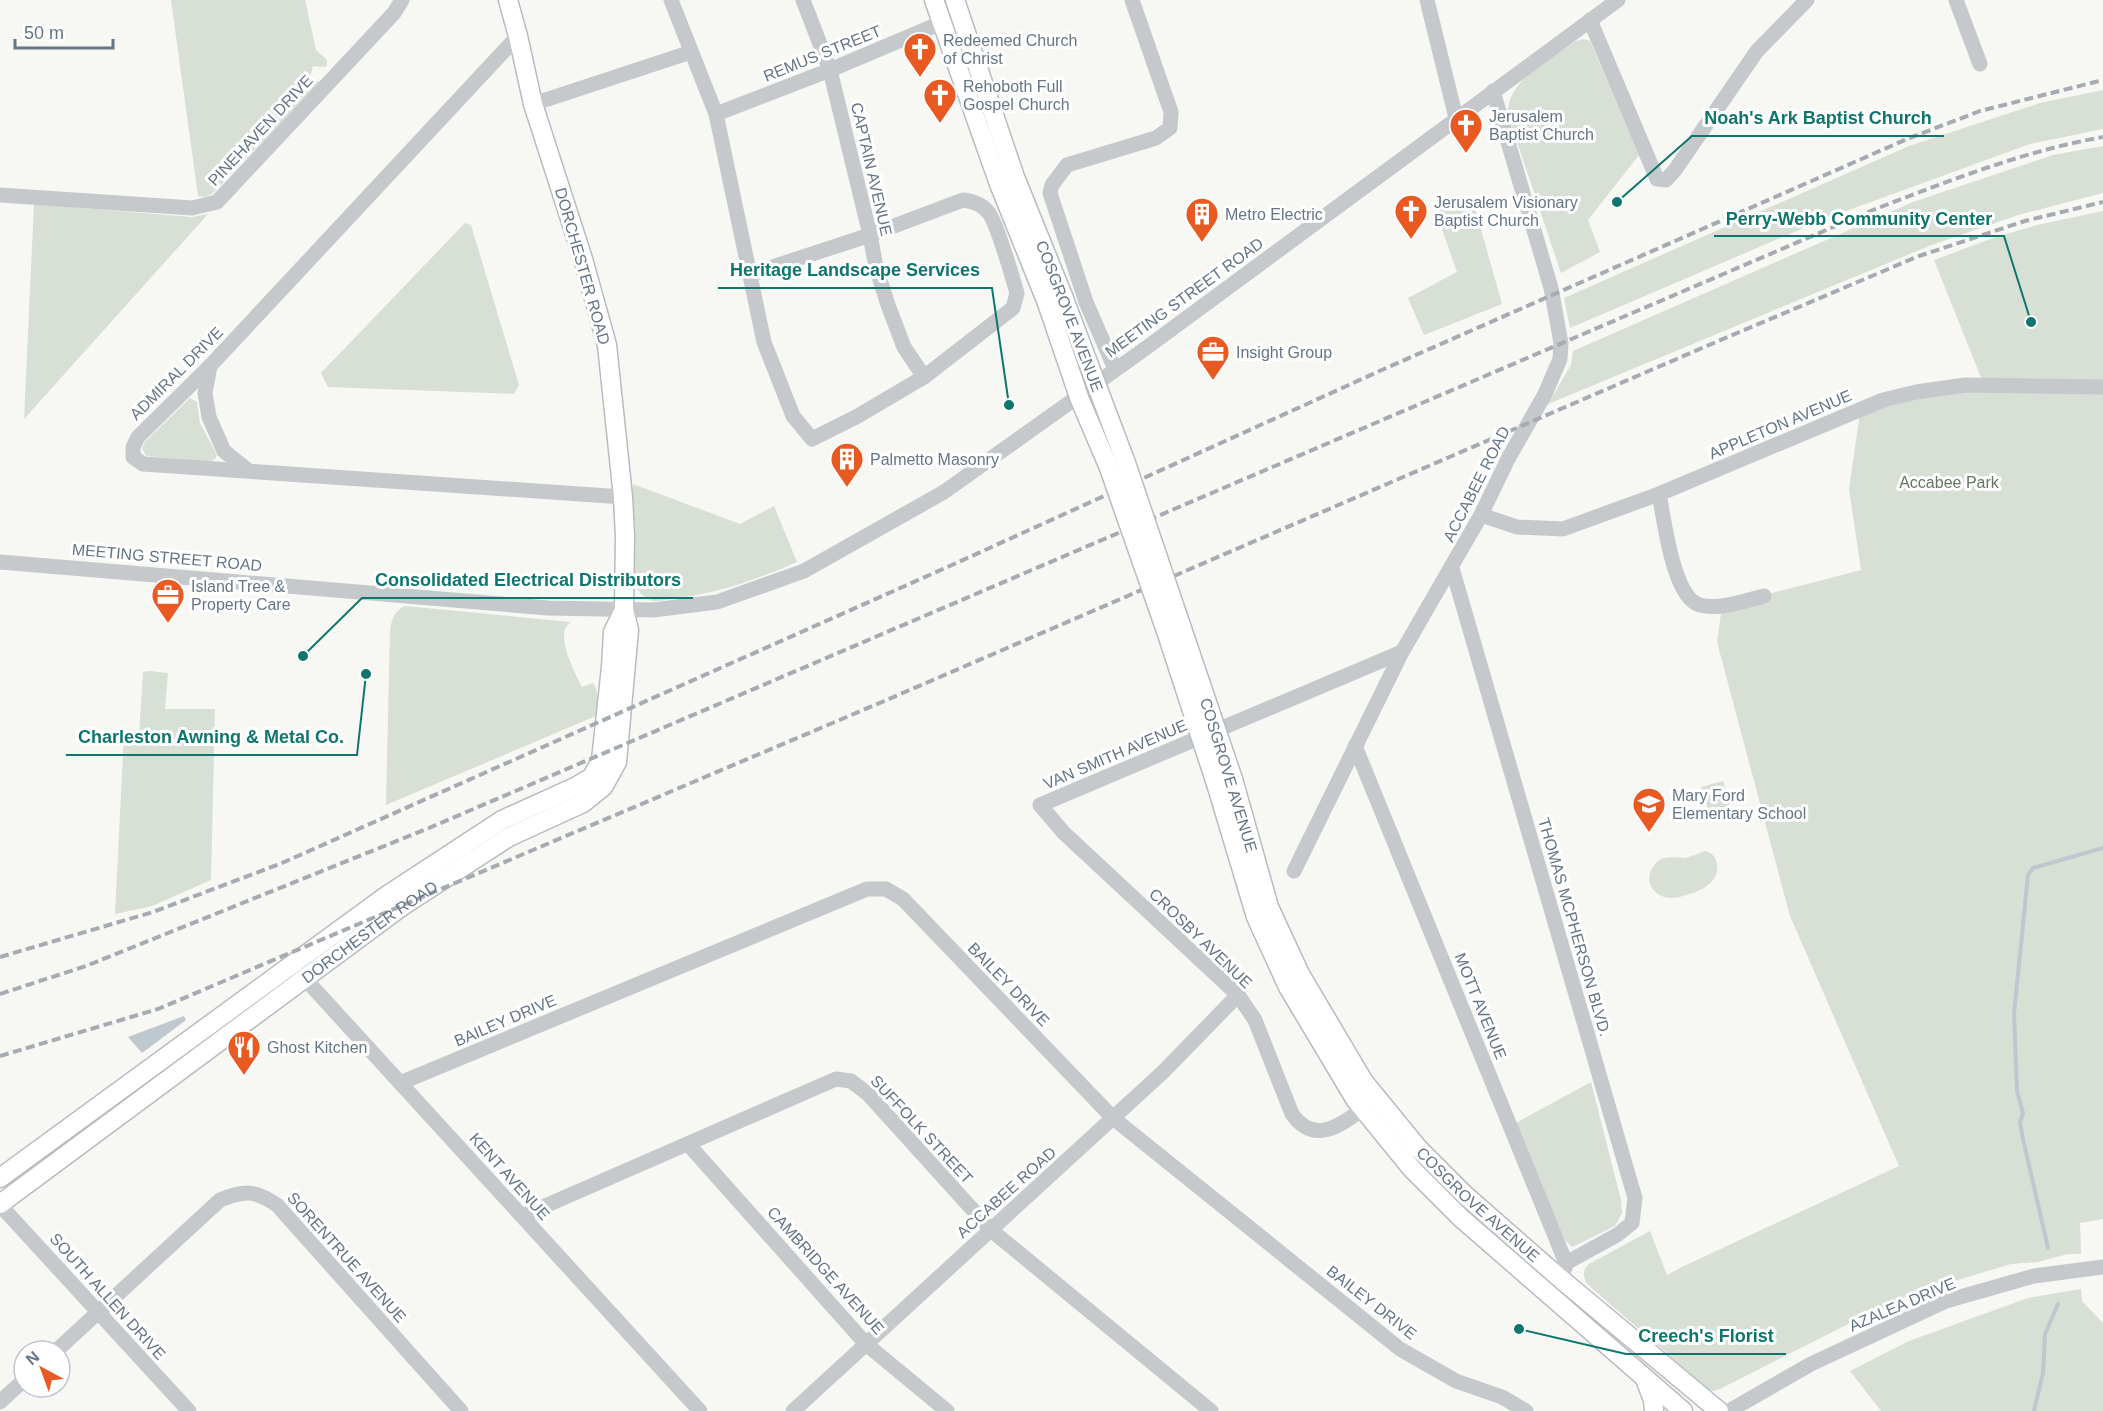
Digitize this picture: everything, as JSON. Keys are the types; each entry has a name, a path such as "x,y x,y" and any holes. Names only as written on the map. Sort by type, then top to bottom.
{"main road":[{"name":"DORCHESTER ROAD","path":"0,1204 299,972 386,896 502,820 592,777 601,760 611,667 612,632 624,610 623,497 607,345 583,259 532,104 508,0"},
{"name":"COSGROVE AVENUE","path":"934,0 999,184 1055,299 1126,463 1225,783 1269,907 1300,974 1364,1082 1425,1156 1465,1195 1564,1271 1719,1411"},
{"name":"COSGROVE AVENUE","path":"955,0 1055,299"},
{"name":"COSGROVE AVENUE","path":"1225,783 1256,917 1288,987 1362,1109 1412,1169 1461,1218 1683,1411"},
{"name":"DORCHESTER ROAD","path":"0,1178 299,972"},
{"path":"1644,1377 1653,1401 1654,1411"}],"street":[{"name":"PINEHAVEN DRIVE","path":"0,195 192,207 217,202 394,13 402,0"},
{"path":"671,0 716,114 764,342 793,416 812,439 856,417 924,377 1013,308 1017,293 989,212 972,201 963,200 870,235 751,274"},
{"name":"CAPTAIN AVENUE","path":"803,0 830,70 876,267 904,347 924,377"},
{"path":"1116,369 1096,327 1050,193 1052,185 1067,165 1156,138 1170,128 1171,112 1132,0"},
{"path":"1427,0 1456,118"},
{"path":"1956,0 1980,64"},
{"path":"1590,20 1657,179 1666,180 1757,51 1803,1"},
{"name":"MEETING STREET ROAD","path":"0,562 548,608 653,610 717,603 804,571 944,492 1116,369 1613,2"},
{"name":"REMUS STREET","path":"716,114 830,70 941,23"},
{"name":"ADMIRAL DRIVE","path":"518,36 210,366 138,437 133,447 133,457 143,464 623,497"},
{"path":"532,104 691,52"},
{"name":"ACCABEE ROAD","path":"1294,871 1402,652 1481,515 1508,459 1545,394 1560,359 1561,343 1551,288 1493,91"},
{"path":"210,366 205,393 208,417 224,451 249,471"},
{"name":"APPLETON AVENUE","path":"1481,515 1517,527 1563,529 1659,494 1883,400 1916,392 1966,385 2103,387"},
{"path":"1659,494 1679,584 1697,605 1722,606 1764,596"},
{"name":"THOMAS MCPHERSON BLVD.","path":"1452,568 1635,1198 1631,1224 1564,1271"},
{"name":"VAN SMITH AVENUE","path":"1040,805 1402,652"},
{"name":"MOTT AVENUE","path":"1355,746 1564,1271"},
{"name":"CROSBY AVENUE","path":"1040,805 1064,833 1238,995 1255,1020 1297,1122 1304,1128 1319,1131 1342,1123 1362,1109"},
{"name":"BAILEY DRIVE","path":"400,1083 867,889 886,889 903,899 1113,1118 1400,1348 1456,1382 1502,1397 1526,1411"},
{"name":"KENT AVENUE","path":"299,972 700,1411"},
{"name":"ACCABEE ROAD","path":"793,1411 1163,1072 1238,995"},
{"name":"SUFFOLK STREET","path":"522,1216 836,1079 851,1081 868,1094 991,1230 1210,1411"},
{"name":"CAMBRIDGE AVENUE","path":"688,1144 866,1344 946,1411"},
{"name":"SORENTRUE AVENUE","path":"70,1339 220,1200 248,1191 278,1205 461,1411"},
{"name":"SOUTH ALLEN DRIVE","path":"0,1204 189,1411"},
{"name":"AZALEA DRIVE","path":"1729,1411 1811,1364 1946,1301 2034,1276 2103,1268"},
{"path":"0,1402 12,1391"}],"green space":[{"path":"171,0 305,0 316,50 327,60 327,66 313,66 309,80 320,82 212,194 205,197 198,196"},
{"path":"1583,39 1590,41 1639,155 1588,220 1600,252 1561,273 1508,115 1509,103 1522,81 1532,72 1576,41"},
{"path":"2103,90 2103,129 2030,144 1827,218 1570,328 1564,298 1909,146 2040,103"},
{"path":"2103,146 2103,193 2018,215 1929,246 1548,404 1571,365 1573,351 1913,202 2053,155"},
{"path":"1473,201 1502,304 1424,335 1408,298 1457,272 1435,209"},
{"path":"34,204 192,217 208,214 24,419"},
{"name":"Accabee Park","path":"2103,211 2103,1219 2080,1223 2081,1254 2068,1254 2038,1262 2011,1264 1911,1294 1720,1389 1709,1390 1587,1284 1584,1274 1589,1264 1650,1231 1667,1275 1899,1166 1790,916 1717,642 1722,606 1861,570 1849,489 1859,420 1858,411 1984,385 1934,260 1996,237 2037,225"},
{"path":"465,223 471,225 519,385 514,394 328,387 321,373"},
{"path":"190,398 197,402 200,423 217,455 215,459 210,462 146,456 142,448 145,442"},
{"path":"633,484 740,524 774,506 797,562 720,590 688,597 654,601 648,599 638,590 633,577"},
{"path":"405,606 571,622 564,634 567,653 582,687 593,683 597,691 596,716 386,805 390,630 394,616"},
{"path":"143,672 168,673 165,709 215,709 211,880 152,906 115,914 124,734 139,734"},
{"path":"1723,781 1732,814 1711,819 1701,787"},
{"path":"1706,851 1715,858 1717,871 1711,883 1706,887 1686,895 1670,898 1657,893 1652,888 1649,875 1657,862 1667,858 1684,858"},
{"path":"1591,1082 1621,1200 1622,1213 1615,1226 1572,1247 1565,1240 1514,1124"},
{"path":"2081,1289 2082,1301 2103,1323 2103,1411 1881,1411 1850,1371 1909,1341 2028,1298"}],"shaded area":[{"path":"184,1016 186,1020 142,1053 128,1037"}],"waterway":[{"path":"2048,1248 2023,1139 2020,1122 2023,1113 2017,1091 2014,1014 2028,875 2033,868 2103,848"},
{"path":"2034,1411 2043,1373 2045,1334 2058,1304"}],"railway":[{"path":"0,957 153,912 282,863 952,565 1384,369 1907,139 1980,111 2103,80"},
{"path":"0,994 86,966 429,828 1873,210 2015,159 2103,137"},
{"path":"0,1056 158,1009 882,702 1919,256 2025,221 2103,202"}],"place":[{"name":"Redeemed Church of Christ","path":"920,78"},
{"name":"Rehoboth Full Gospel Church","path":"940,124"},
{"name":"Jerusalem Baptist Church","path":"1466,154"},
{"name":"Noah's Ark Baptist Church","path":"1617,202"},
{"name":"Jerusalem Visionary Baptist Church","path":"1411,240"},
{"name":"Metro Electric","path":"1202,243"},
{"name":"Perry-Webb Community Center","path":"2031,322"},
{"name":"Insight Group","path":"1213,381"},
{"name":"Heritage Landscape Services","path":"1009,405"},
{"name":"Palmetto Masonry","path":"847,488"},
{"name":"Island Tree & Property Care","path":"168,624"},
{"name":"Consolidated Electrical Distributors","path":"303,656"},
{"name":"Charleston Awning & Metal Co.","path":"366,674"},
{"name":"Mary Ford Elementary School","path":"1649,833"},
{"name":"Ghost Kitchen","path":"244,1076"},
{"name":"Creech's Florist","path":"1519,1329"}]}
